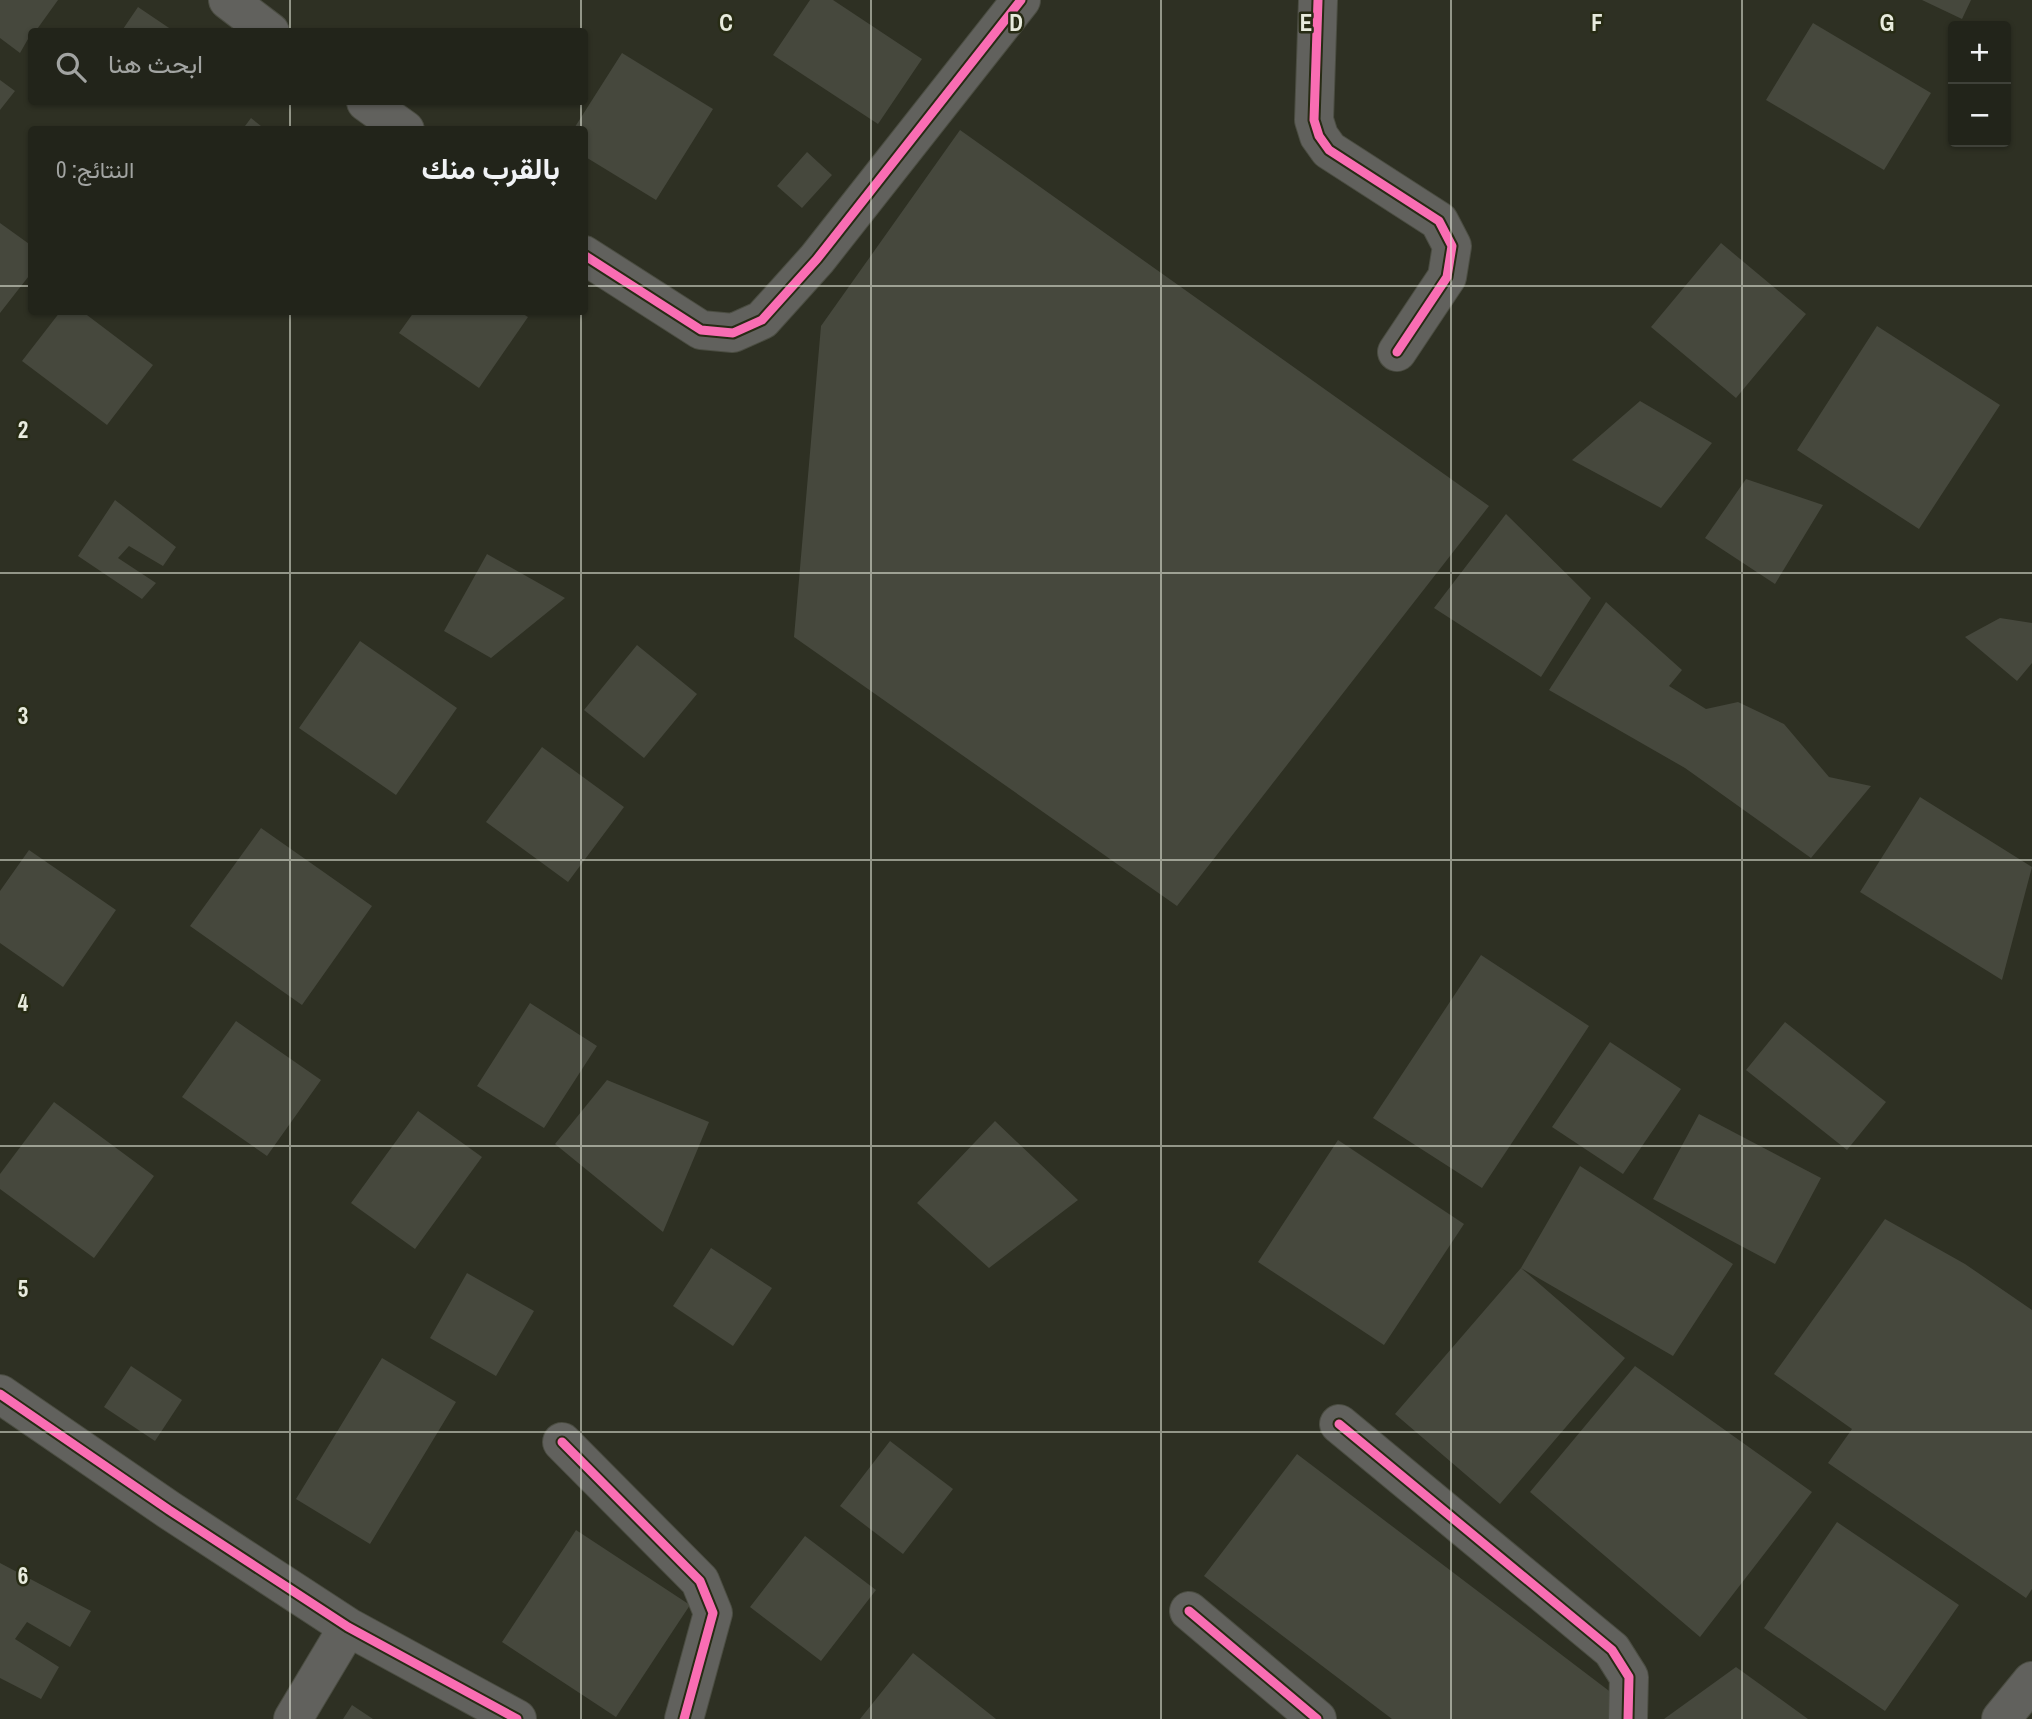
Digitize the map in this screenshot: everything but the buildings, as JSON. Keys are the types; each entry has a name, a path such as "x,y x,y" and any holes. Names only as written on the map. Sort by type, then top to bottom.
{"street":[{"path":"228,0 265,28"},
{"path":"588,258 701,330 733,333 762,320 817,259 1021,0"},
{"path":"1318,0 1314,120 1319,136 1329,150 1439,221 1452,246 1447,277 1397,352"},
{"path":"370,105 399,126"},
{"path":"5,1408 169,1510 348,1628 517,1719"},
{"path":"1339,1423 1612,1650 1629,1678 1628,1719"},
{"path":"562,1441 700,1581 713,1613 684,1719"},
{"path":"1189,1611 1317,1719"},
{"path":"293,1719 348,1628"},
{"path":"2001,1719 2032,1681"}],"cycle path":[{"path":"588,258 701,330 733,333 762,320 817,259 1021,0"},
{"path":"1318,0 1314,120 1319,136 1329,150 1439,221 1452,246 1447,277 1397,352"},
{"path":"0,1394 169,1510 348,1627 517,1719"},
{"path":"1339,1424 1612,1650 1629,1677 1628,1719"},
{"path":"562,1442 700,1581 713,1613 684,1719"},
{"path":"1189,1611 1317,1719"}]}
